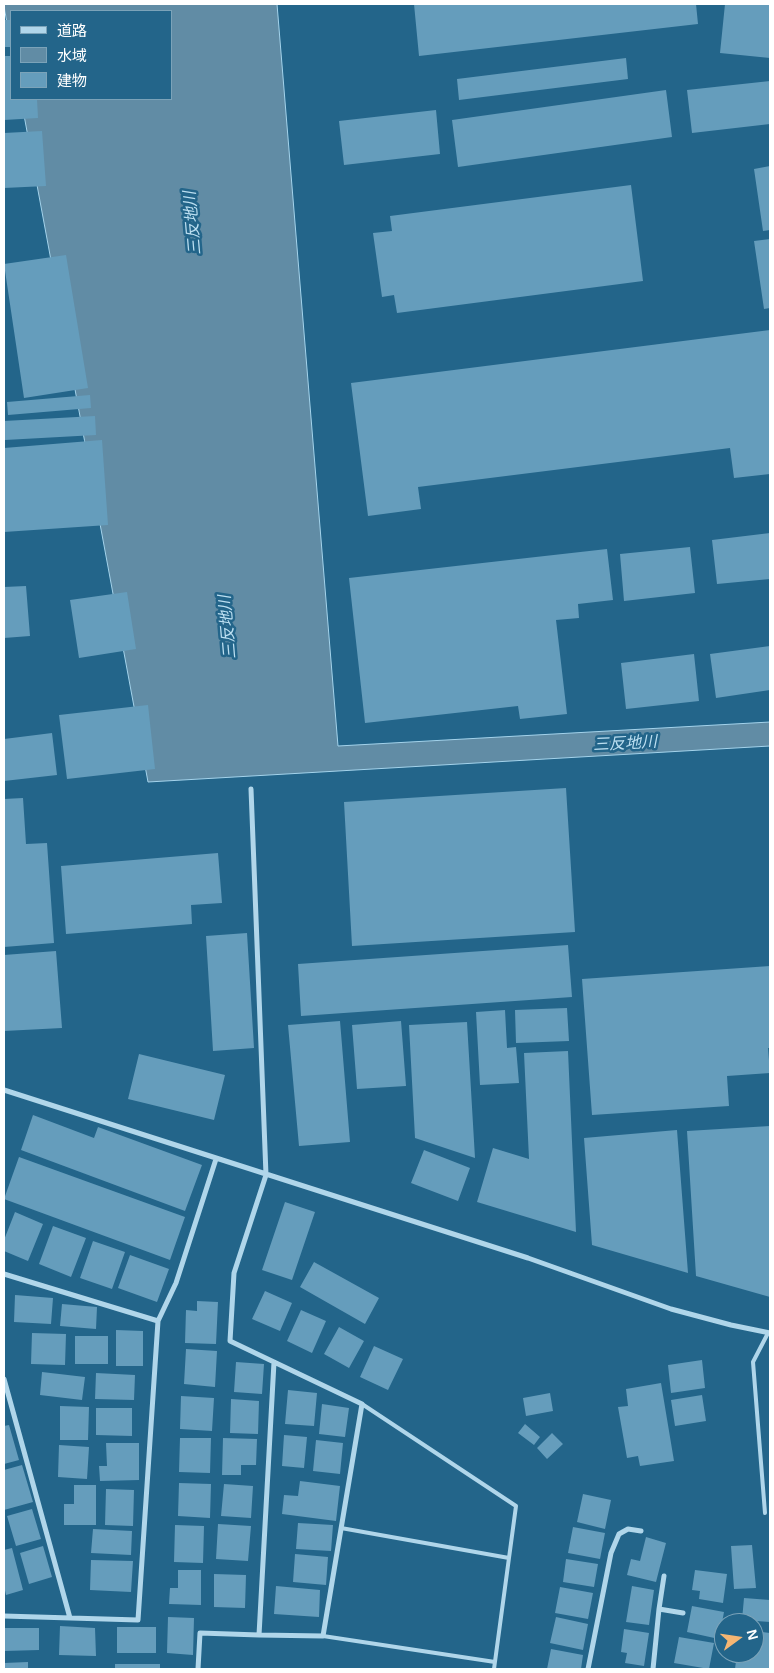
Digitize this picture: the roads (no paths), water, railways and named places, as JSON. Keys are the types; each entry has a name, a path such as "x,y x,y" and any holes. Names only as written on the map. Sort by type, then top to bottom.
{"street":[{"path":"198,1669 200,1633 323,1636 362,1404 230,1341 234,1273 266,1175 251,789"},
{"path":"4,1090 528,1258 672,1309 769,1333"},
{"path":"4,1616 138,1620 158,1321 176,1283 216,1159"},
{"path":"4,1274 158,1321"},
{"path":"259,1635 274,1362"},
{"path":"4,1379 70,1618"},
{"path":"588,1669 611,1553 619,1534 628,1529 641,1532"},
{"path":"653,1669 664,1576"},
{"path":"659,1609 682,1613"}],"lane":[{"path":"765,1513 753,1362 769,1333"},
{"path":"362,1404 516,1506 494,1669"},
{"path":"341,1528 509,1558"},
{"path":"323,1636 495,1662"}],"water":[{"name":"三反地川","path":"4,4 277,4 338,746 770,722 770,746 148,782 21,100 172,100 172,10 10,10 10,39"}]}
